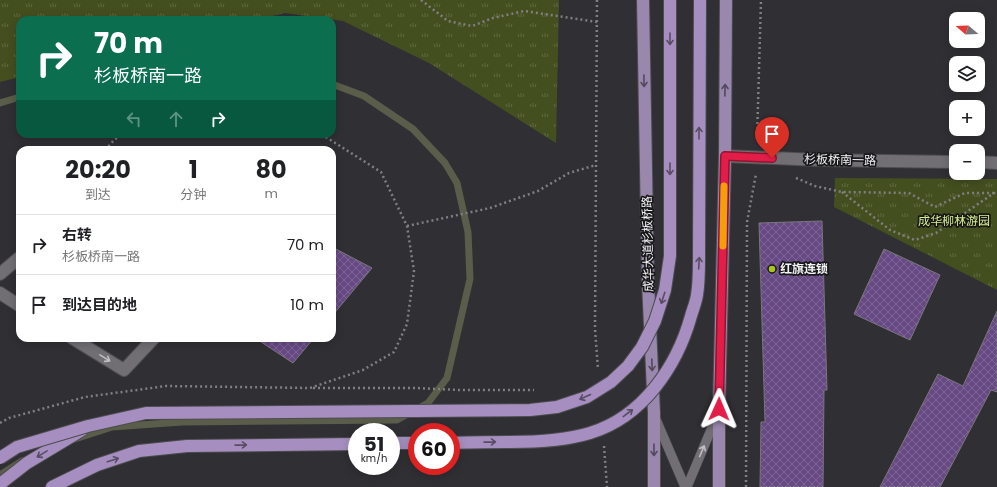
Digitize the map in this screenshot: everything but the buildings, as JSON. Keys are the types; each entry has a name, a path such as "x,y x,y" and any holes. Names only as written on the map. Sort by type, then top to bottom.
{"highway":[{"path":"0,458 17,447 88,426 146,413 530,410 557,407 587,397 611,382 628,366 642,347 655,321 665,290 670,256 670,0"},
{"path":"460,443 560,440 590,433 624,416 641,403 655,388 672,361 687,331 697,296 699,259 700,0"},
{"path":"0,484 27,463 88,426"},
{"path":"52,487 97,465 139,451 188,446 348,444"},
{"path":"70,487 97,465"}],"main road":[{"name":"成华大道杉板桥路","path":"643,0 648,282 654,413 654,487"},
{"path":"719,487 719,409 725,156 726,0"}],"street":[{"name":"杉板桥南一路","path":"725,156 818,160 949,162"},
{"path":"985,162 997,163"},
{"path":"0,274 16,260"},
{"path":"0,293 16,303"},
{"path":"78,342 124,370 150,342"}],"lane":[{"path":"686,487 719,409"},
{"path":"654,413 686,487"}],"path":[{"path":"421,0 448,21 472,26 493,18 524,10 597,22"},
{"path":"597,0 595,329 598,373"},
{"path":"746,487 747,222 757,158 761,0"},
{"path":"109,146 117,138"},
{"path":"310,388 363,370 394,352 407,324 414,271 407,226 382,172 327,138"},
{"path":"407,226 490,208 538,191 569,172 596,165"},
{"path":"794,177 815,186 842,192 909,193 935,207 965,193 996,194"},
{"path":"842,192 890,230 915,240 936,233 996,194"},
{"path":"0,423 9,418 85,397 166,386 416,388 458,390"},
{"path":"604,441 607,487"}],"green space":[{"path":"0,0 559,0 556,143 429,63 343,21 336,20 336,16 307,16 285,13 273,16 16,16 16,78 0,82"},
{"name":"成华柳林游园","path":"835,178 949,179 949,180 997,179 997,290 834,207"}],"waterway":[{"path":"75,439 112,427 182,422 397,420 428,403 447,378 470,279 468,232 457,183 445,163 413,129 364,96 336,86"},
{"path":"0,103 16,98"},
{"path":"0,475 22,461"}],"slow traffic":[{"path":"723,246 724,186"}],"place":[{"name":"红旗连锁","path":"772,269"}],"route":[{"path":"719,409 725,156 772,158"}]}
